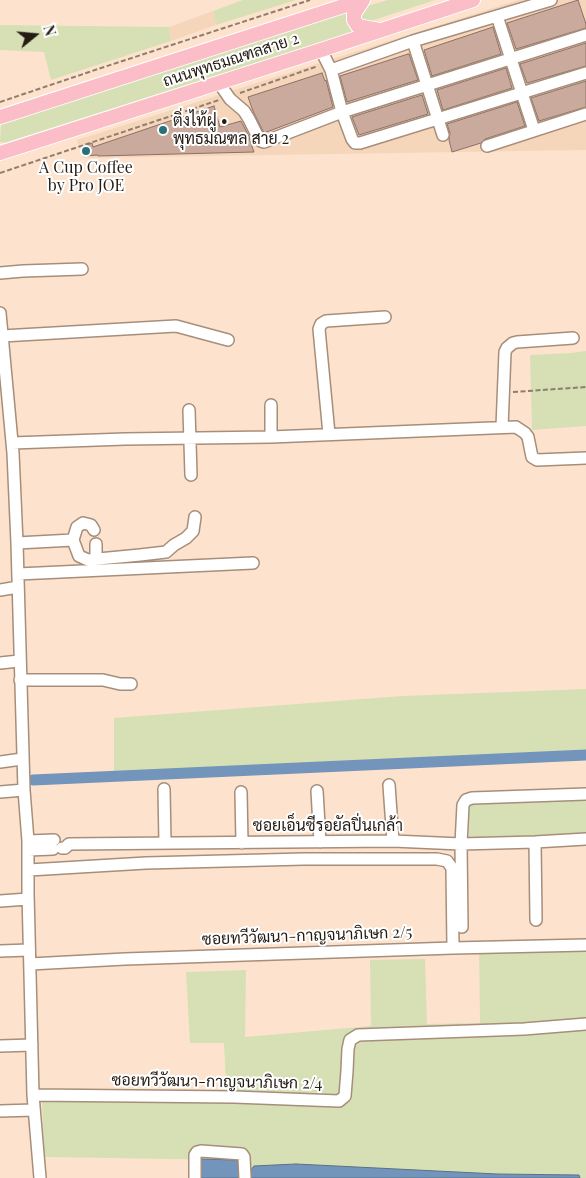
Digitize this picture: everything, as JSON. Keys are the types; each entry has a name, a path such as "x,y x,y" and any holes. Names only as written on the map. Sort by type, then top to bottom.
{"main road":[{"path":"363,0 354,14 354,20 358,26 380,31"},
{"name":"ถนนพุทธมณฑลสาย 2","path":"0,117 363,0"},
{"name":"ถนนพุทธมณฑลสาย 2","path":"0,153 473,0"}],"street":[{"path":"329,67 551,0"},
{"path":"497,16 534,130"},
{"path":"219,83 228,97 244,111 258,139 264,142 342,112 586,35"},
{"path":"413,42 443,135"},
{"path":"321,50 329,67 342,112 355,143 586,73"},
{"path":"487,146 586,114"},
{"path":"0,273 82,269"},
{"path":"0,313 12,443 17,543 22,759 29,870 28,900 33,1095 40,1178"},
{"path":"329,434 319,329 326,321 385,317"},
{"path":"2,336 176,326 228,340"},
{"path":"502,427 505,352 509,345 517,342 573,338"},
{"path":"271,405 271,437"},
{"path":"189,410 191,475"},
{"path":"12,443 271,437 516,427 525,432 528,437 532,457 537,460 586,458"},
{"path":"94,530 91,525 83,523 76,527 73,540 79,556 88,560 166,552 193,531 194,517"},
{"path":"17,543 73,540"},
{"path":"96,544 96,559"},
{"path":"18,574 253,563"},
{"path":"0,590 18,587"},
{"path":"0,664 19,660"},
{"path":"20,680 103,680 120,684 131,684"},
{"path":"0,762 22,759"},
{"path":"389,784 393,841"},
{"path":"0,792 24,790"},
{"path":"164,790 165,843"},
{"path":"317,791 320,842"},
{"path":"241,792 242,843"},
{"path":"462,927 461,844 463,805 466,800 472,798 586,794"},
{"name":"ซอยเอ็นซีรอยัลปิ่นเกล้า","path":"28,846 60,844 393,841 461,844 586,839"},
{"path":"535,842 536,920"},
{"path":"29,870 146,863 304,859 438,859 447,861 452,868 454,948"},
{"path":"0,901 28,900"},
{"name":"ซอยทวีวัฒนา-กาญจนาภิเษก 2/5","path":"30,964 125,959 586,945"},
{"path":"0,951 29,950"},
{"name":"ซอยทวีวัฒนา-กาญจนาภิเษก 2/4","path":"33,1095 339,1101 345,1096 350,1040 358,1035 524,1029 586,1024"},
{"path":"0,1046 32,1045"},
{"path":"0,1111 34,1110"},
{"path":"195,1178 195,1156 197,1152 201,1151 242,1154 244,1157 245,1178"}],"path":[{"path":"0,102 310,0"},
{"path":"0,173 228,97 329,67"},
{"path":"503,393 586,387"}],"shaded area":[{"path":"518,0 586,0 586,150 83,158 77,140"},
{"path":"213,11 216,25 171,41 169,27"}],"green space":[{"path":"243,0 296,0 216,25 213,11"},
{"path":"388,0 435,0 368,22 362,21 359,16 364,7"},
{"path":"349,12 355,31 6,143 0,142 1,124"},
{"path":"0,25 169,27 171,41 51,80 44,52 0,50"},
{"path":"586,351 586,426 532,430 530,355"},
{"path":"586,689 586,757 114,780 114,718 402,696"},
{"path":"586,800 586,834 469,838 468,804"},
{"path":"586,940 586,1178 580,1178 579,1175 497,1174 239,1178 238,1160 44,1157 42,1101 227,1102 224,1043 190,1043 186,972 246,970 245,1037 371,1026 370,960 425,959 427,1024 480,1023 479,944"}],"water":[{"path":"200,1159 238,1160 239,1178 200,1178"},
{"path":"296,1164 497,1174 579,1175 580,1178 249,1178 249,1172 254,1166"}],"building":[{"path":"578,0 586,28 516,49 507,23"},
{"path":"493,27 501,54 432,76 424,50"},
{"path":"586,43 586,66 527,83 520,64"},
{"path":"409,54 418,80 347,102 340,76"},
{"path":"506,68 512,88 443,110 437,90"},
{"path":"322,73 326,80 333,107 264,133 248,97"},
{"path":"586,81 586,107 539,121 531,98"},
{"path":"422,95 428,114 359,135 352,117"},
{"path":"517,102 525,126 452,152 447,124"},
{"path":"214,106 220,127 241,121 250,138 254,152 85,156 82,147 92,143 93,147"}],"waterway":[{"path":"33,780 586,755"}],"place":[{"name":"ติ่งไท้ฝู • พุทธมณฑล สาย 2","path":"163,130"},
{"name":"A Cup Coffee by Pro JOE","path":"86,151"}]}
